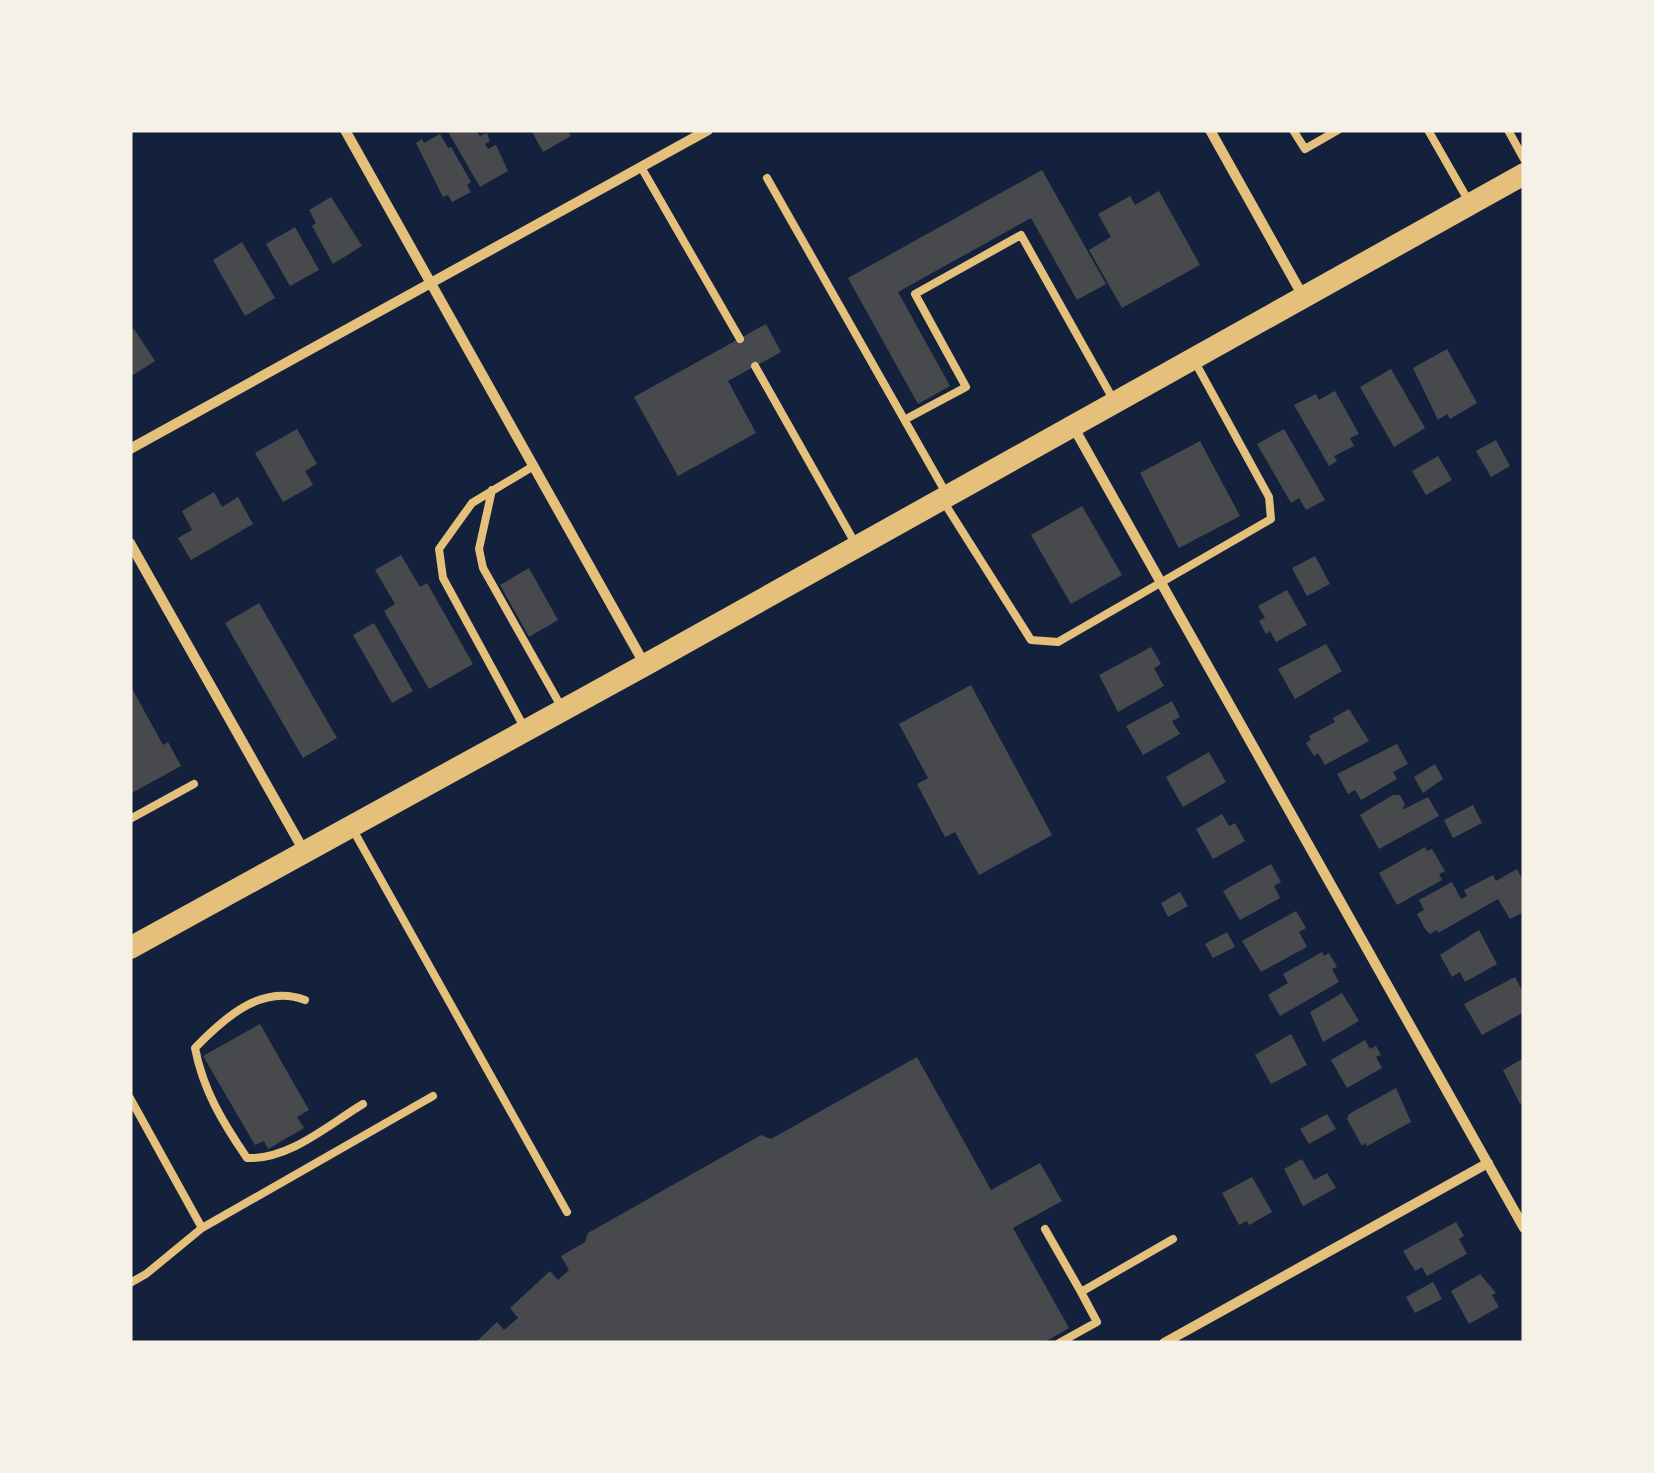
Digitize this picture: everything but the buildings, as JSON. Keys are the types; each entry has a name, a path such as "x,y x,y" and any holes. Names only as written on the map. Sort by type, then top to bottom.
{"main road":[{"path":"130,948 1524,174"}],"street":[{"path":"345,130 644,666"},
{"path":"130,448 708,130"},
{"path":"1210,130 1304,298"},
{"path":"1073,427 1524,1228"},
{"path":"130,543 304,851"},
{"path":"1164,1343 1488,1163"}],"lane":[{"path":"1293,130 1305,150 1338,130"},
{"path":"1428,130 1471,205"},
{"path":"1508,130 1524,159"},
{"path":"641,167 740,338"},
{"path":"766,178 906,419 945,498 1031,640 1058,642 1271,519 1269,497 1194,359"},
{"path":"906,419 966,387 914,294 1021,235 1116,403"},
{"path":"755,366 857,547"},
{"path":"527,730 443,578 439,549 472,503 532,467"},
{"path":"492,490 479,549 483,568 564,710"},
{"path":"130,819 194,784"},
{"path":"350,825 567,1212"},
{"path":"305,1000 288,994 259,1000 222,1020 195,1048 200,1074 222,1122 247,1158 266,1159 296,1146 363,1104"},
{"path":"130,1284 202,1228 433,1096"},
{"path":"130,1098 202,1228"},
{"path":"1045,1228 1098,1322 1060,1343"},
{"path":"1081,1292 1173,1239"}]}
